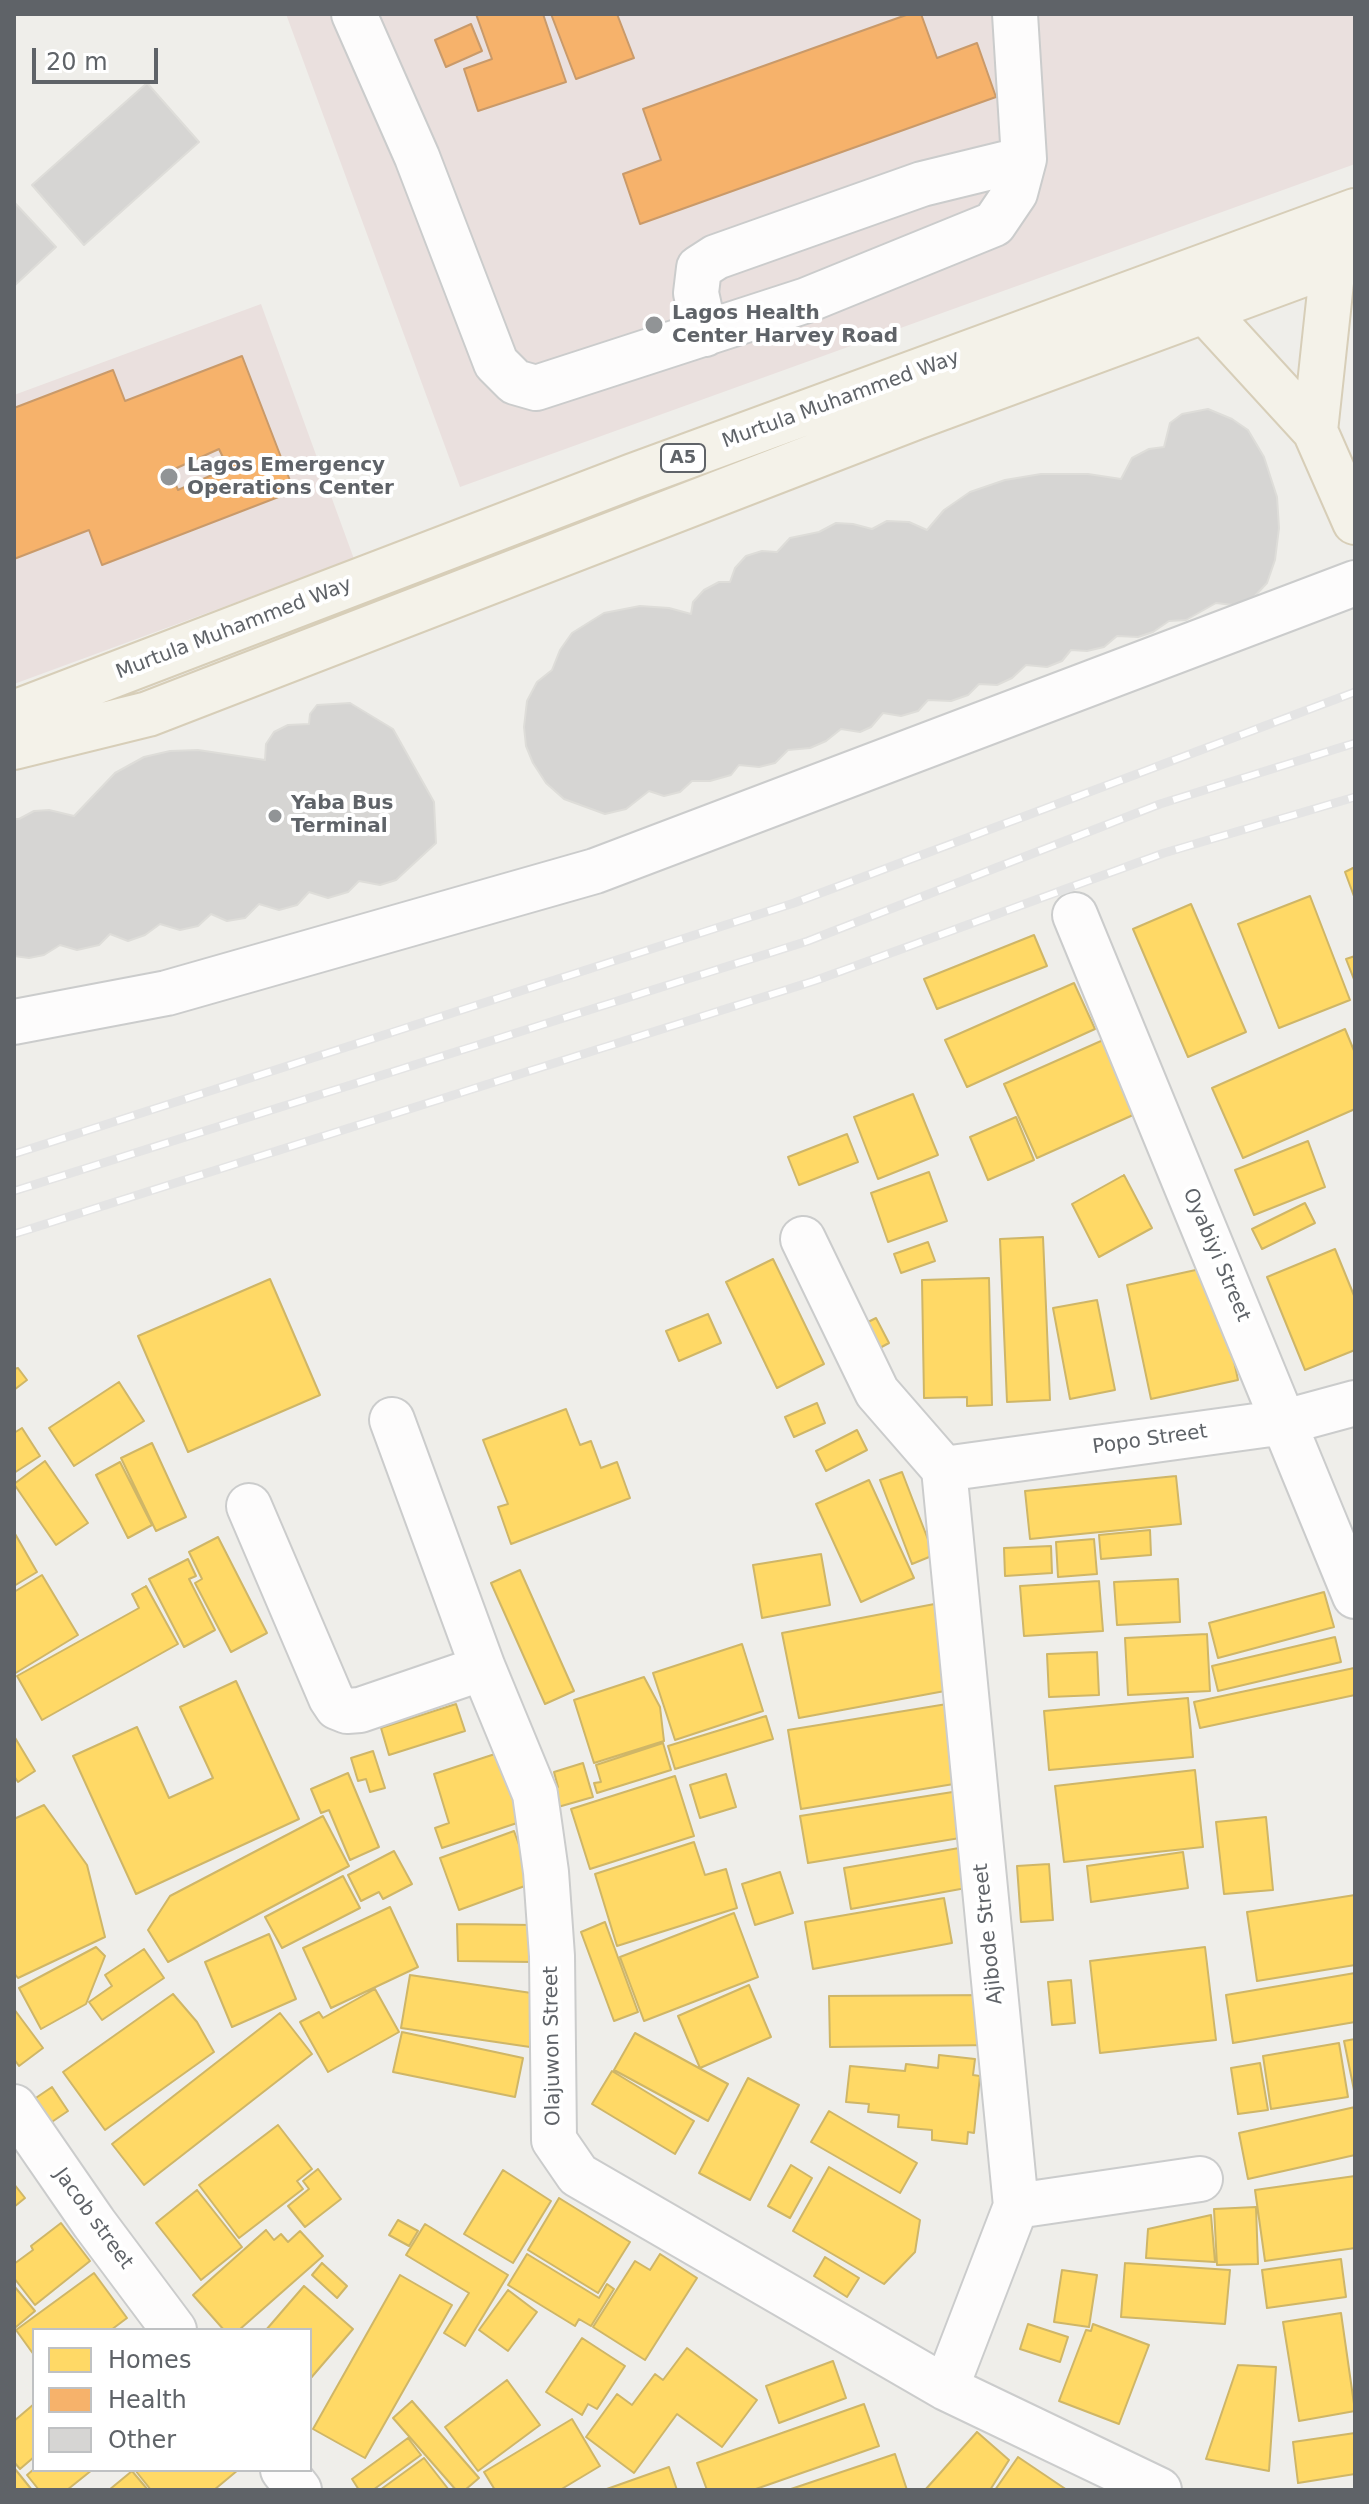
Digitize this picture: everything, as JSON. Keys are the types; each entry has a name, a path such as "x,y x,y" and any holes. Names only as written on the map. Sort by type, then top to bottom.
{"main road":[{"name":"Murtula Muhammed Way","path":"14,713 633,476 1355,211"},
{"path":"14,747 148,714 916,417 1344,260 1315,431"},
{"path":"1205,311 1315,431 1355,522"}],"street":[{"path":"354,14 417,157 496,363 515,382 536,388 807,300 994,224 1015,193 1024,159 1015,14"},
{"path":"705,334 696,293 699,268 716,257 922,184 1024,159"},
{"path":"14,1022 167,993 595,871 1355,583"},
{"name":"Oyabiyi Street","path":"1075,915 1355,1596"},
{"path":"803,1239 877,1392 944,1469"},
{"name":"Popo Street","path":"944,1469 1285,1422 1355,1403"},
{"name":"Olajuwon Street","path":"392,1420 483,1668 535,1794 546,1872 552,1956 554,2140 578,2175 946,2388 1159,2490"},
{"name":"Ajibode Street","path":"944,1469 1016,2206 946,2388"},
{"path":"249,1506 337,1707 347,1711 360,1710 483,1668"},
{"name":"Jacob street","path":"14,2107 94,2223 173,2328"},
{"path":"1016,2206 1200,2179"},
{"path":"285,2472 299,2490"}],"shaded area":[{"name":"Lagos Health Center Harvey Road","path":"286,14 1355,14 1355,164 460,487"},
{"name":"Lagos Emergency Operations Center","path":"261,304 354,559 14,684 14,395"}],"building: Homes":[{"path":"1355,867 1355,899 1345,872"},
{"path":"1310,896 1350,1000 1279,1028 1238,924"},
{"path":"1191,904 1246,1032 1188,1057 1133,929"},
{"path":"1034,935 1047,966 937,1009 924,979"},
{"path":"1355,956 1355,982 1346,959"},
{"path":"1074,983 1095,1029 967,1087 945,1040"},
{"path":"1345,1029 1355,1053 1355,1109 1243,1158 1212,1088"},
{"path":"1110,1037 1142,1111 1037,1158 1004,1084"},
{"path":"913,1094 938,1155 878,1179 854,1117"},
{"path":"1016,1117 1034,1160 988,1180 970,1137"},
{"path":"847,1134 858,1162 799,1185 788,1157"},
{"path":"1308,1141 1325,1187 1254,1215 1235,1170"},
{"path":"929,1172 947,1221 888,1242 871,1193"},
{"path":"1124,1175 1152,1228 1099,1257 1072,1204"},
{"path":"1305,1203 1315,1223 1262,1249 1252,1229"},
{"path":"1043,1237 1050,1400 1007,1402 1000,1239"},
{"path":"928,1242 935,1261 901,1273 894,1254"},
{"path":"1335,1249 1355,1298 1355,1350 1305,1370 1267,1277"},
{"path":"773,1259 824,1364 777,1388 726,1282"},
{"path":"1214,1266 1238,1380 1151,1399 1127,1285"},
{"path":"989,1278 992,1405 967,1406 967,1397 924,1398 922,1280"},
{"path":"270,1279 320,1395 188,1452 138,1336"},
{"path":"1097,1300 1115,1390 1070,1399 1053,1308"},
{"path":"708,1314 721,1343 679,1361 666,1331"},
{"path":"876,1318 889,1343 876,1350 862,1325"},
{"path":"18,1368 27,1380 14,1390 14,1369"},
{"path":"119,1382 144,1421 74,1466 49,1428"},
{"path":"817,1403 825,1423 794,1437 785,1417"},
{"path":"566,1409 580,1445 591,1441 601,1468 617,1462 630,1498 511,1544 498,1507 508,1504 483,1440"},
{"path":"22,1428 40,1456 14,1473 14,1433"},
{"path":"857,1430 867,1450 826,1471 816,1451"},
{"path":"152,1443 186,1517 156,1531 121,1458"},
{"path":"45,1461 88,1523 56,1545 14,1484"},
{"path":"120,1462 152,1525 128,1538 96,1475"},
{"path":"902,1472 934,1555 912,1564 880,1480"},
{"path":"1176,1476 1181,1524 1030,1539 1025,1491"},
{"path":"869,1480 914,1578 861,1602 816,1504"},
{"path":"1150,1530 1151,1555 1101,1559 1099,1535"},
{"path":"14,1532 37,1572 14,1586"},
{"path":"218,1537 267,1633 231,1652 195,1583 202,1579 189,1552"},
{"path":"1094,1539 1097,1574 1058,1577 1056,1542"},
{"path":"1051,1546 1052,1573 1005,1576 1004,1548"},
{"path":"821,1554 830,1605 762,1618 753,1565"},
{"path":"188,1559 196,1576 189,1579 215,1630 184,1647 149,1579"},
{"path":"520,1570 574,1691 545,1704 491,1583"},
{"path":"42,1575 78,1635 14,1674 14,1592"},
{"path":"1178,1579 1180,1622 1117,1625 1114,1582"},
{"path":"1099,1581 1103,1631 1024,1636 1020,1586"},
{"path":"146,1586 178,1644 42,1720 17,1676 139,1608 132,1594"},
{"path":"1324,1592 1334,1627 1218,1658 1209,1623"},
{"path":"945,1602 961,1688 799,1718 782,1633"},
{"path":"1207,1634 1210,1691 1128,1695 1125,1638"},
{"path":"1335,1637 1341,1662 1218,1691 1212,1666"},
{"path":"742,1644 763,1711 675,1740 653,1673"},
{"path":"1097,1652 1099,1695 1049,1697 1047,1654"},
{"path":"1354,1668 1355,1695 1200,1728 1194,1702"},
{"path":"644,1677 660,1707 664,1741 594,1763 574,1700"},
{"path":"236,1681 299,1819 136,1894 73,1756 137,1727 169,1798 213,1778 180,1707"},
{"path":"1188,1698 1193,1757 1049,1770 1044,1711"},
{"path":"953,1703 966,1782 801,1809 788,1730"},
{"path":"456,1704 465,1731 389,1755 381,1728"},
{"path":"766,1716 773,1739 675,1769 668,1746"},
{"path":"14,1736 35,1771 18,1782 14,1776"},
{"path":"663,1743 671,1770 597,1793 594,1783 601,1782 596,1765"},
{"path":"373,1751 385,1788 370,1792 366,1779 358,1781 351,1758"},
{"path":"498,1753 522,1813 520,1822 442,1848 435,1828 449,1823 434,1774"},
{"path":"583,1763 593,1797 558,1807 552,1789 558,1787 554,1772"},
{"path":"1195,1770 1203,1847 1064,1862 1055,1786"},
{"path":"348,1773 379,1847 350,1860 329,1810 321,1813 311,1789"},
{"path":"726,1774 736,1807 700,1818 690,1785"},
{"path":"675,1776 694,1836 590,1869 571,1809"},
{"path":"959,1791 966,1837 808,1863 800,1816"},
{"path":"44,1805 87,1865 105,1937 18,1978 14,1973 14,1819"},
{"path":"323,1816 349,1866 168,1962 148,1930 170,1896"},
{"path":"1266,1817 1273,1890 1224,1894 1216,1822"},
{"path":"514,1831 533,1883 459,1910 440,1858"},
{"path":"694,1842 705,1875 726,1869 737,1908 617,1946 595,1874"},
{"path":"959,1848 966,1888 851,1909 844,1868"},
{"path":"394,1851 412,1884 383,1899 379,1892 361,1901 348,1875"},
{"path":"1183,1852 1188,1888 1091,1902 1087,1866"},
{"path":"1049,1864 1053,1920 1021,1922 1017,1866"},
{"path":"780,1872 793,1913 755,1925 742,1884"},
{"path":"343,1876 360,1908 282,1948 265,1917"},
{"path":"1355,1895 1355,1965 1257,1981 1247,1912"},
{"path":"944,1898 952,1943 813,1969 805,1922"},
{"path":"390,1907 418,1967 331,2008 303,1948"},
{"path":"734,1913 758,1977 644,2021 620,1957"},
{"path":"605,1922 638,2012 614,2021 581,1932"},
{"path":"457,1924 533,1925 532,1962 458,1961"},
{"path":"269,1934 296,1999 232,2027 205,1962"},
{"path":"96,1947 105,1956 86,2004 41,2029 19,1988"},
{"path":"1205,1947 1216,2040 1100,2053 1090,1961"},
{"path":"144,1949 164,1978 102,2020 89,2002 112,1986 105,1975"},
{"path":"1355,1973 1355,2022 1233,2043 1226,1995"},
{"path":"410,1975 538,1994 530,2047 401,2028"},
{"path":"1071,1980 1075,2023 1052,2025 1048,1982"},
{"path":"749,1985 771,2037 700,2068 678,2016"},
{"path":"375,1989 399,2032 328,2072 300,2022 319,2012 323,2018"},
{"path":"173,1994 197,2022 214,2052 105,2130 63,2072"},
{"path":"993,1995 993,2045 830,2047 829,1996"},
{"path":"14,2009 43,2048 19,2066 14,2059"},
{"path":"280,2013 312,2054 144,2185 112,2144"},
{"path":"402,2032 523,2058 515,2097 393,2072"},
{"path":"635,2033 728,2084 708,2121 614,2070"},
{"path":"1355,2039 1355,2095 1344,2041"},
{"path":"1339,2043 1348,2097 1271,2109 1263,2056"},
{"path":"939,2055 975,2059 973,2075 980,2076 974,2133 968,2132 967,2144 932,2140 932,2130 898,2127 899,2115 868,2112 869,2104 846,2102 850,2066 905,2071 906,2064 938,2068"},
{"path":"1260,2063 1268,2110 1238,2114 1231,2068"},
{"path":"612,2071 694,2121 675,2154 592,2104"},
{"path":"748,2078 799,2105 750,2200 699,2173"},
{"path":"52,2087 68,2111 34,2134 18,2110"},
{"path":"1355,2107 1355,2155 1248,2179 1239,2133"},
{"path":"829,2111 917,2163 900,2193 811,2142"},
{"path":"278,2125 312,2169 297,2181 303,2189 239,2238 199,2185"},
{"path":"791,2165 812,2178 790,2218 768,2206"},
{"path":"829,2167 920,2220 915,2252 884,2284 793,2231"},
{"path":"318,2169 341,2199 305,2227 288,2206 309,2189 303,2181"},
{"path":"503,2170 551,2201 513,2263 464,2234"},
{"path":"1355,2176 1355,2248 1265,2261 1255,2190"},
{"path":"14,2184 25,2198 14,2207"},
{"path":"197,2190 242,2247 201,2280 156,2223"},
{"path":"559,2198 630,2242 598,2293 528,2250"},
{"path":"1256,2207 1258,2264 1217,2265 1214,2209"},
{"path":"1211,2215 1215,2262 1146,2258 1148,2229"},
{"path":"398,2220 418,2231 409,2246 389,2235"},
{"path":"61,2223 90,2261 35,2305 14,2278 14,2264"},
{"path":"425,2224 508,2275 465,2346 444,2333 469,2293 406,2255"},
{"path":"266,2230 274,2240 281,2234 288,2242 300,2231 323,2256 241,2328 222,2328 193,2295"},
{"path":"527,2254 599,2298 607,2284 614,2289 591,2326 579,2319 575,2326 508,2285"},
{"path":"660,2254 697,2278 645,2360 593,2327 635,2261 650,2270"},
{"path":"825,2257 859,2278 847,2297 814,2276"},
{"path":"1341,2259 1346,2297 1267,2308 1262,2270"},
{"path":"322,2263 347,2286 337,2298 312,2275"},
{"path":"1125,2263 1230,2270 1225,2324 1121,2317"},
{"path":"1062,2270 1097,2275 1089,2327 1054,2322"},
{"path":"94,2273 127,2318 114,2328 32,2328 32,2352 16,2330"},
{"path":"400,2275 452,2305 365,2458 313,2429"},
{"path":"14,2286 35,2311 16,2327 14,2325"},
{"path":"304,2286 353,2329 312,2377 312,2328 268,2328"},
{"path":"508,2290 537,2312 508,2351 479,2330"},
{"path":"1341,2313 1355,2411 1299,2421 1283,2322"},
{"path":"1028,2324 1068,2337 1060,2362 1020,2349"},
{"path":"1093,2324 1149,2345 1119,2424 1059,2401 1086,2330 1091,2331"},
{"path":"582,2338 625,2366 597,2409 588,2404 582,2415 546,2392"},
{"path":"687,2348 757,2400 722,2447 677,2414 634,2473 586,2437 617,2394 632,2405 655,2374 663,2380"},
{"path":"833,2361 846,2398 779,2423 766,2386"},
{"path":"1238,2365 1276,2367 1269,2471 1206,2459"},
{"path":"507,2380 540,2425 478,2471 445,2427"},
{"path":"412,2401 479,2478 465,2490 456,2490 393,2418"},
{"path":"864,2404 879,2446 753,2490 707,2490 697,2463"},
{"path":"32,2406 32,2459 20,2469 14,2462 14,2421"},
{"path":"572,2419 600,2466 560,2490 495,2490 484,2472"},
{"path":"977,2432 1009,2460 990,2490 925,2490"},
{"path":"1355,2433 1355,2474 1298,2483 1293,2442"},
{"path":"408,2438 421,2455 373,2490 359,2490 352,2479"},
{"path":"895,2454 907,2490 788,2490"},
{"path":"1018,2457 1067,2490 995,2490"},
{"path":"424,2458 449,2490 380,2490"},
{"path":"669,2467 677,2490 604,2490"},
{"path":"15,2469 32,2490 14,2490"},
{"path":"32,2471 90,2472 67,2490 39,2490 27,2475"},
{"path":"133,2472 148,2490 109,2490"},
{"path":"137,2472 236,2472 214,2490 151,2490"}],"building: Health":[{"path":"476,14 543,14 566,82 478,111 464,69 492,59"},
{"path":"551,14 617,14 634,58 576,79"},
{"path":"909,14 921,14 937,58 977,43 996,97 640,224 623,174 661,160 643,109"},
{"path":"471,24 482,51 446,67 435,40"},
{"path":"242,356 294,491 102,565 89,530 14,559 14,408 113,370 125,401","holes":["219,449 228,468 178,490 170,471"]}],"building: Other":[{"path":"147,83 199,142 84,245 32,185"},
{"path":"14,202 56,247 14,286"},
{"path":"1208,409 1248,430 1264,457 1277,497 1279,528 1275,560 1267,583 1252,599 1233,605 1216,603 1186,620 1169,621 1153,632 1138,637 1117,636 1104,647 1087,651 1071,650 1062,661 1047,667 1026,665 1012,678 997,685 979,684 968,695 951,701 928,700 918,711 901,716 883,713 871,727 860,732 841,729 810,748 788,750 775,763 759,767 739,765 731,775 710,781 692,781 680,792 664,796 649,791 626,809 605,814 564,799 546,783 533,763 526,746 524,727 527,701 537,682 552,670 560,650 572,633 604,613 640,606 669,608 691,614 693,602 704,590 719,582 730,582 735,568 746,556 762,551 777,552 790,538 819,532 836,523 872,529 887,521 909,522 927,530 944,510 970,492 1005,480 1041,474 1088,474 1121,479 1132,458 1149,449 1164,447 1170,423 1182,414"},
{"path":"350,703 393,729 434,802 436,843 396,880 380,885 359,881 348,892 328,898 309,892 297,905 279,910 259,904 245,918 227,921 211,914 198,926 180,930 160,924 145,935 128,941 110,934 99,945 77,950 60,945 44,955 29,958 14,956 14,819 34,811 49,810 74,816 115,773 144,757 170,751 198,750 265,760 266,744 274,732 288,725 309,724 310,714 317,705"}],"railway":[{"path":"14,1154 794,903 1355,692"},
{"path":"14,1191 808,941 1160,804 1355,743"},
{"path":"14,1234 814,981 1164,853 1355,797"}],"place":[{"name":"Lagos Health Center Harvey Road","path":"654,325"},
{"name":"Lagos Emergency Operations Center","path":"169,477"},
{"name":"Yaba Bus Terminal","path":"275,816"}]}
